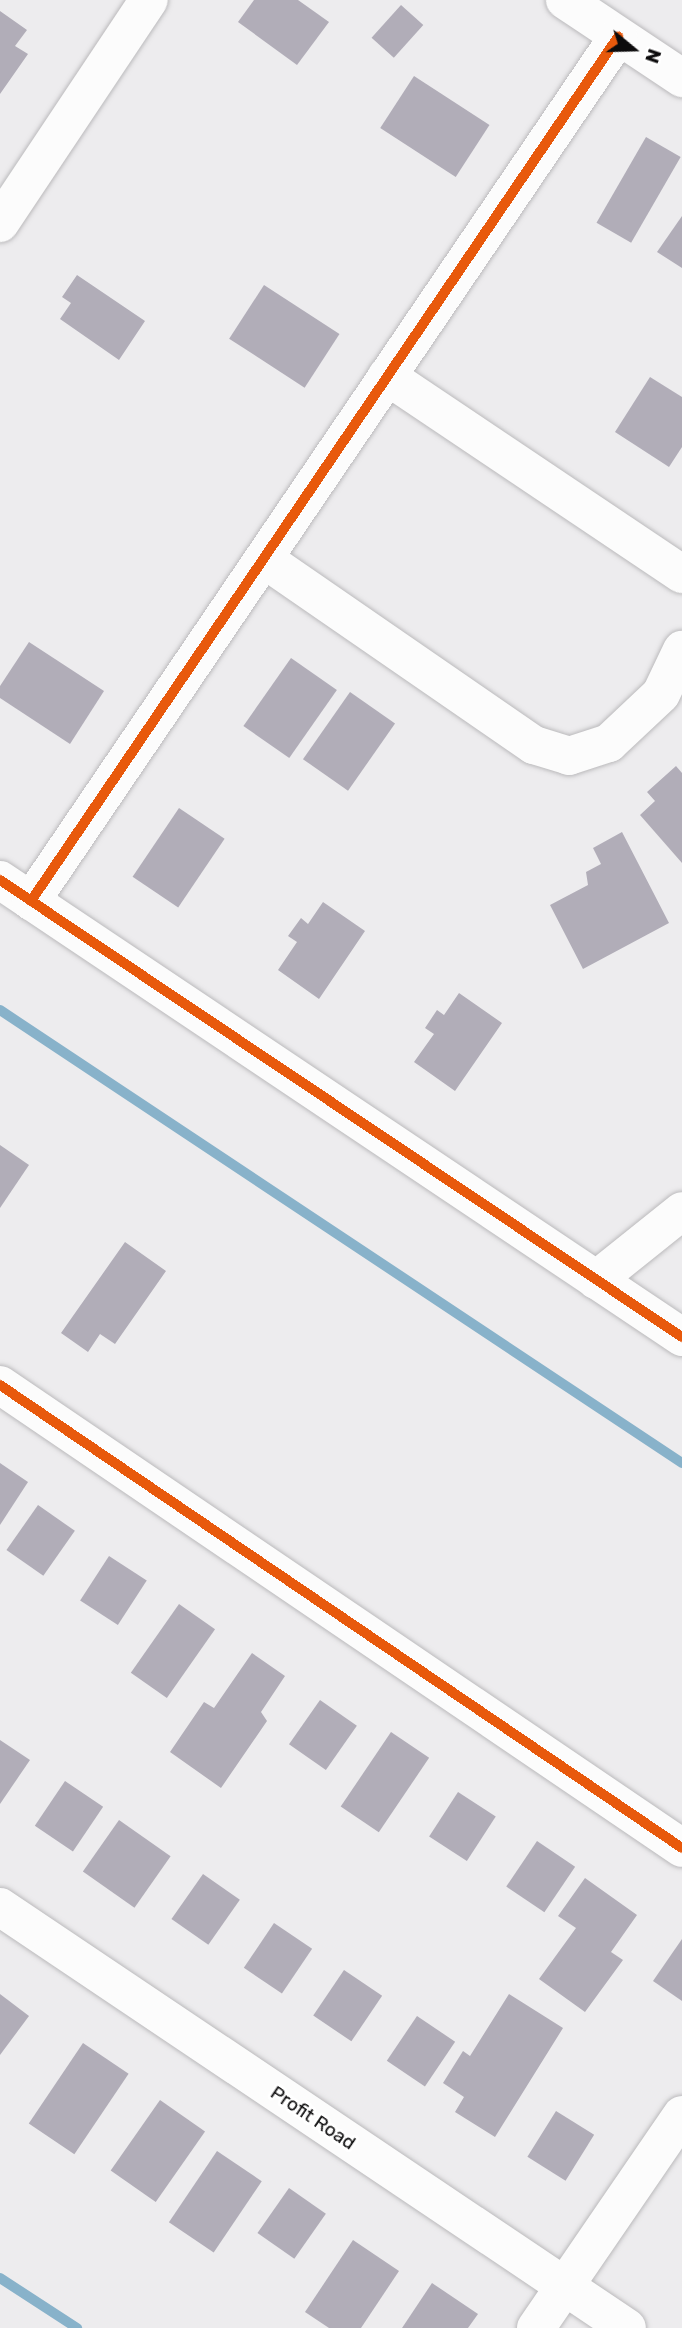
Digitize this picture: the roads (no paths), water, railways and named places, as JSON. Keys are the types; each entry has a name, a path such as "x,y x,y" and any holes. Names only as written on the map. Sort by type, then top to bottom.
{"street":[{"path":"0,223 149,0"},
{"path":"565,0 682,78"},
{"path":"31,901 618,37"},
{"path":"387,376 682,574"},
{"path":"264,559 534,745 569,756 609,743 661,694 682,650"},
{"path":"0,880 682,1337"},
{"path":"596,1280 682,1211"},
{"path":"0,1385 682,1848"},
{"name":"Profit Road","path":"0,1907 627,2328"},
{"path":"536,2328 682,2115"}],"waterway":[{"path":"0,1010 682,1463"},
{"path":"0,2278 77,2328"}]}
